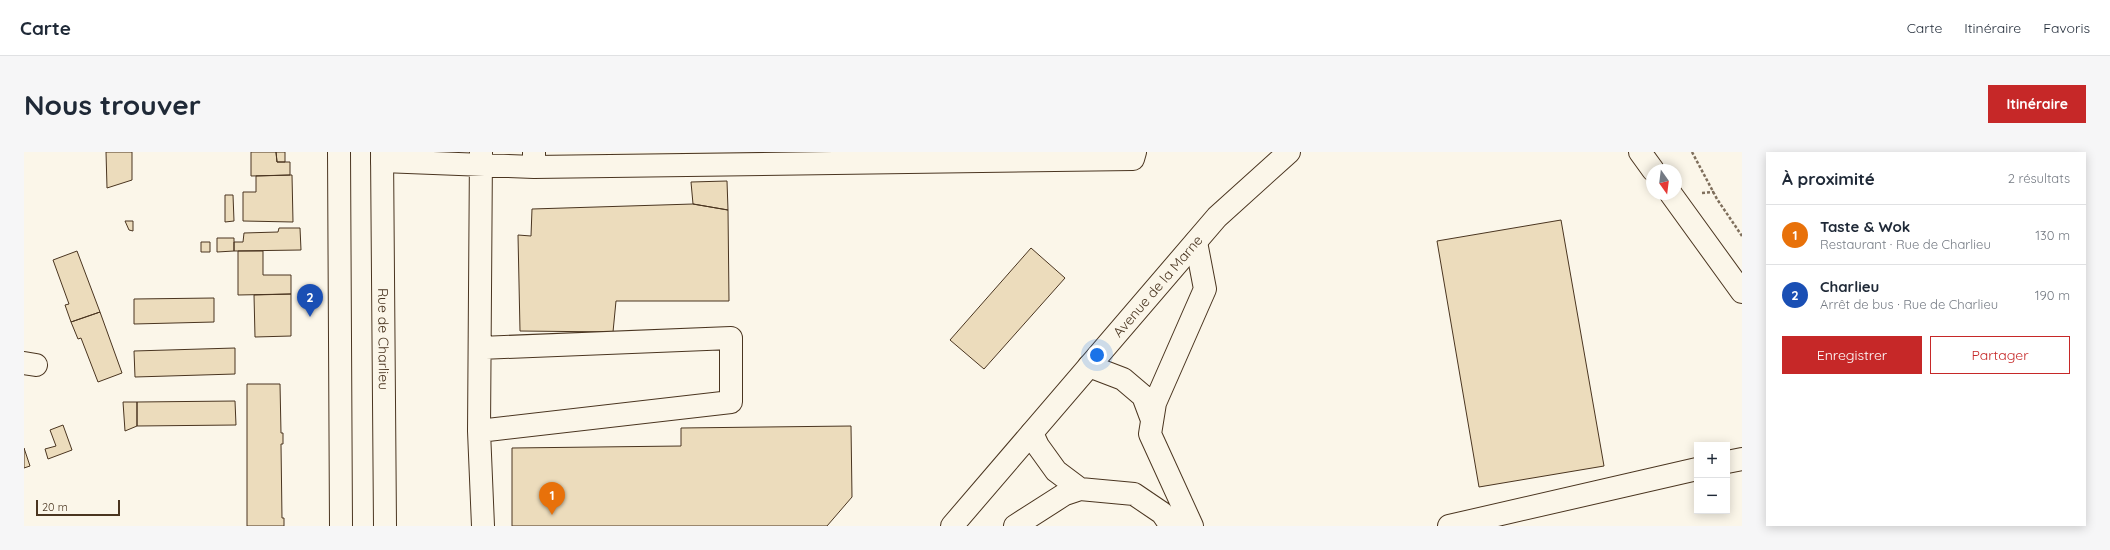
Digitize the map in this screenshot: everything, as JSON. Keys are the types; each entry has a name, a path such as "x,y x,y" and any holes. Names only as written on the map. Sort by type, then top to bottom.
{"main road":[{"path":"339,152 341,526"},
{"path":"382,157 534,159 1133,159 1135,152"},
{"path":"1640,152 1649,164"},
{"name":"Avenue de la Marne","path":"952,526 1216,217 1286,155"},
{"name":"Rue de Charlieu","path":"382,157 385,526"},
{"path":"481,158 479,431 484,526"},
{"path":"1675,200 1742,292"},
{"path":"1192,526 1150,434 1155,403 1205,289 1196,242"},
{"path":"479,431 731,402 731,338 480,348"},
{"path":"1089,366 1123,379 1144,396 1152,420"},
{"path":"1032,433 1038,446 1056,471 1080,489"},
{"path":"1730,461 1742,459"},
{"path":"1449,526 1694,470"},
{"path":"1015,526 1065,494 1080,489 1134,494 1162,513 1171,526"}],"path":[{"path":"1692,152 1717,199 1742,236"}],"building":[{"path":"106,152 132,152 132,180 107,188"},
{"path":"251,152 276,152 277,162 290,162 290,175 251,176"},
{"path":"276,152 285,152 285,162 277,162"},
{"path":"292,175 293,222 243,221 243,192 256,192 256,176"},
{"path":"727,181 728,210 693,204 691,182"},
{"path":"225,195 233,195 234,221 225,222"},
{"path":"693,204 728,210 729,301 616,301 613,332 520,331 518,235 531,236 532,209"},
{"path":"1561,220 1604,466 1479,487 1437,241"},
{"path":"125,221 133,221 133,231 129,230"},
{"path":"279,228 300,228 301,250 234,251 234,242 243,242 244,233 278,232"},
{"path":"217,238 234,238 234,251 217,252"},
{"path":"201,242 210,242 210,252 201,252"},
{"path":"1031,248 1065,278 984,369 950,340"},
{"path":"77,251 100,312 71,322 65,305 69,304 53,260"},
{"path":"238,251 263,251 263,275 291,275 291,294 238,295"},
{"path":"291,294 291,336 255,337 254,295"},
{"path":"214,298 214,322 134,324 134,299"},
{"path":"100,312 122,373 98,382 81,338 78,339 71,322"},
{"path":"235,348 235,374 135,377 134,351"},
{"path":"247,384 280,384 281,433 283,433 283,444 281,444 282,518 284,518 284,526 247,526"},
{"path":"235,401 236,425 137,426 137,402"},
{"path":"123,402 137,402 137,426 125,431"},
{"path":"63,425 72,450 48,459 45,449 56,446 50,430"},
{"path":"851,426 852,497 827,526 512,526 512,448 681,446 681,428"},
{"path":"24,448 30,466 24,468"}],"place":[{"name":"Charlieu","path":"310,317"},
{"name":"Taste & Wok","path":"552,515"}]}
